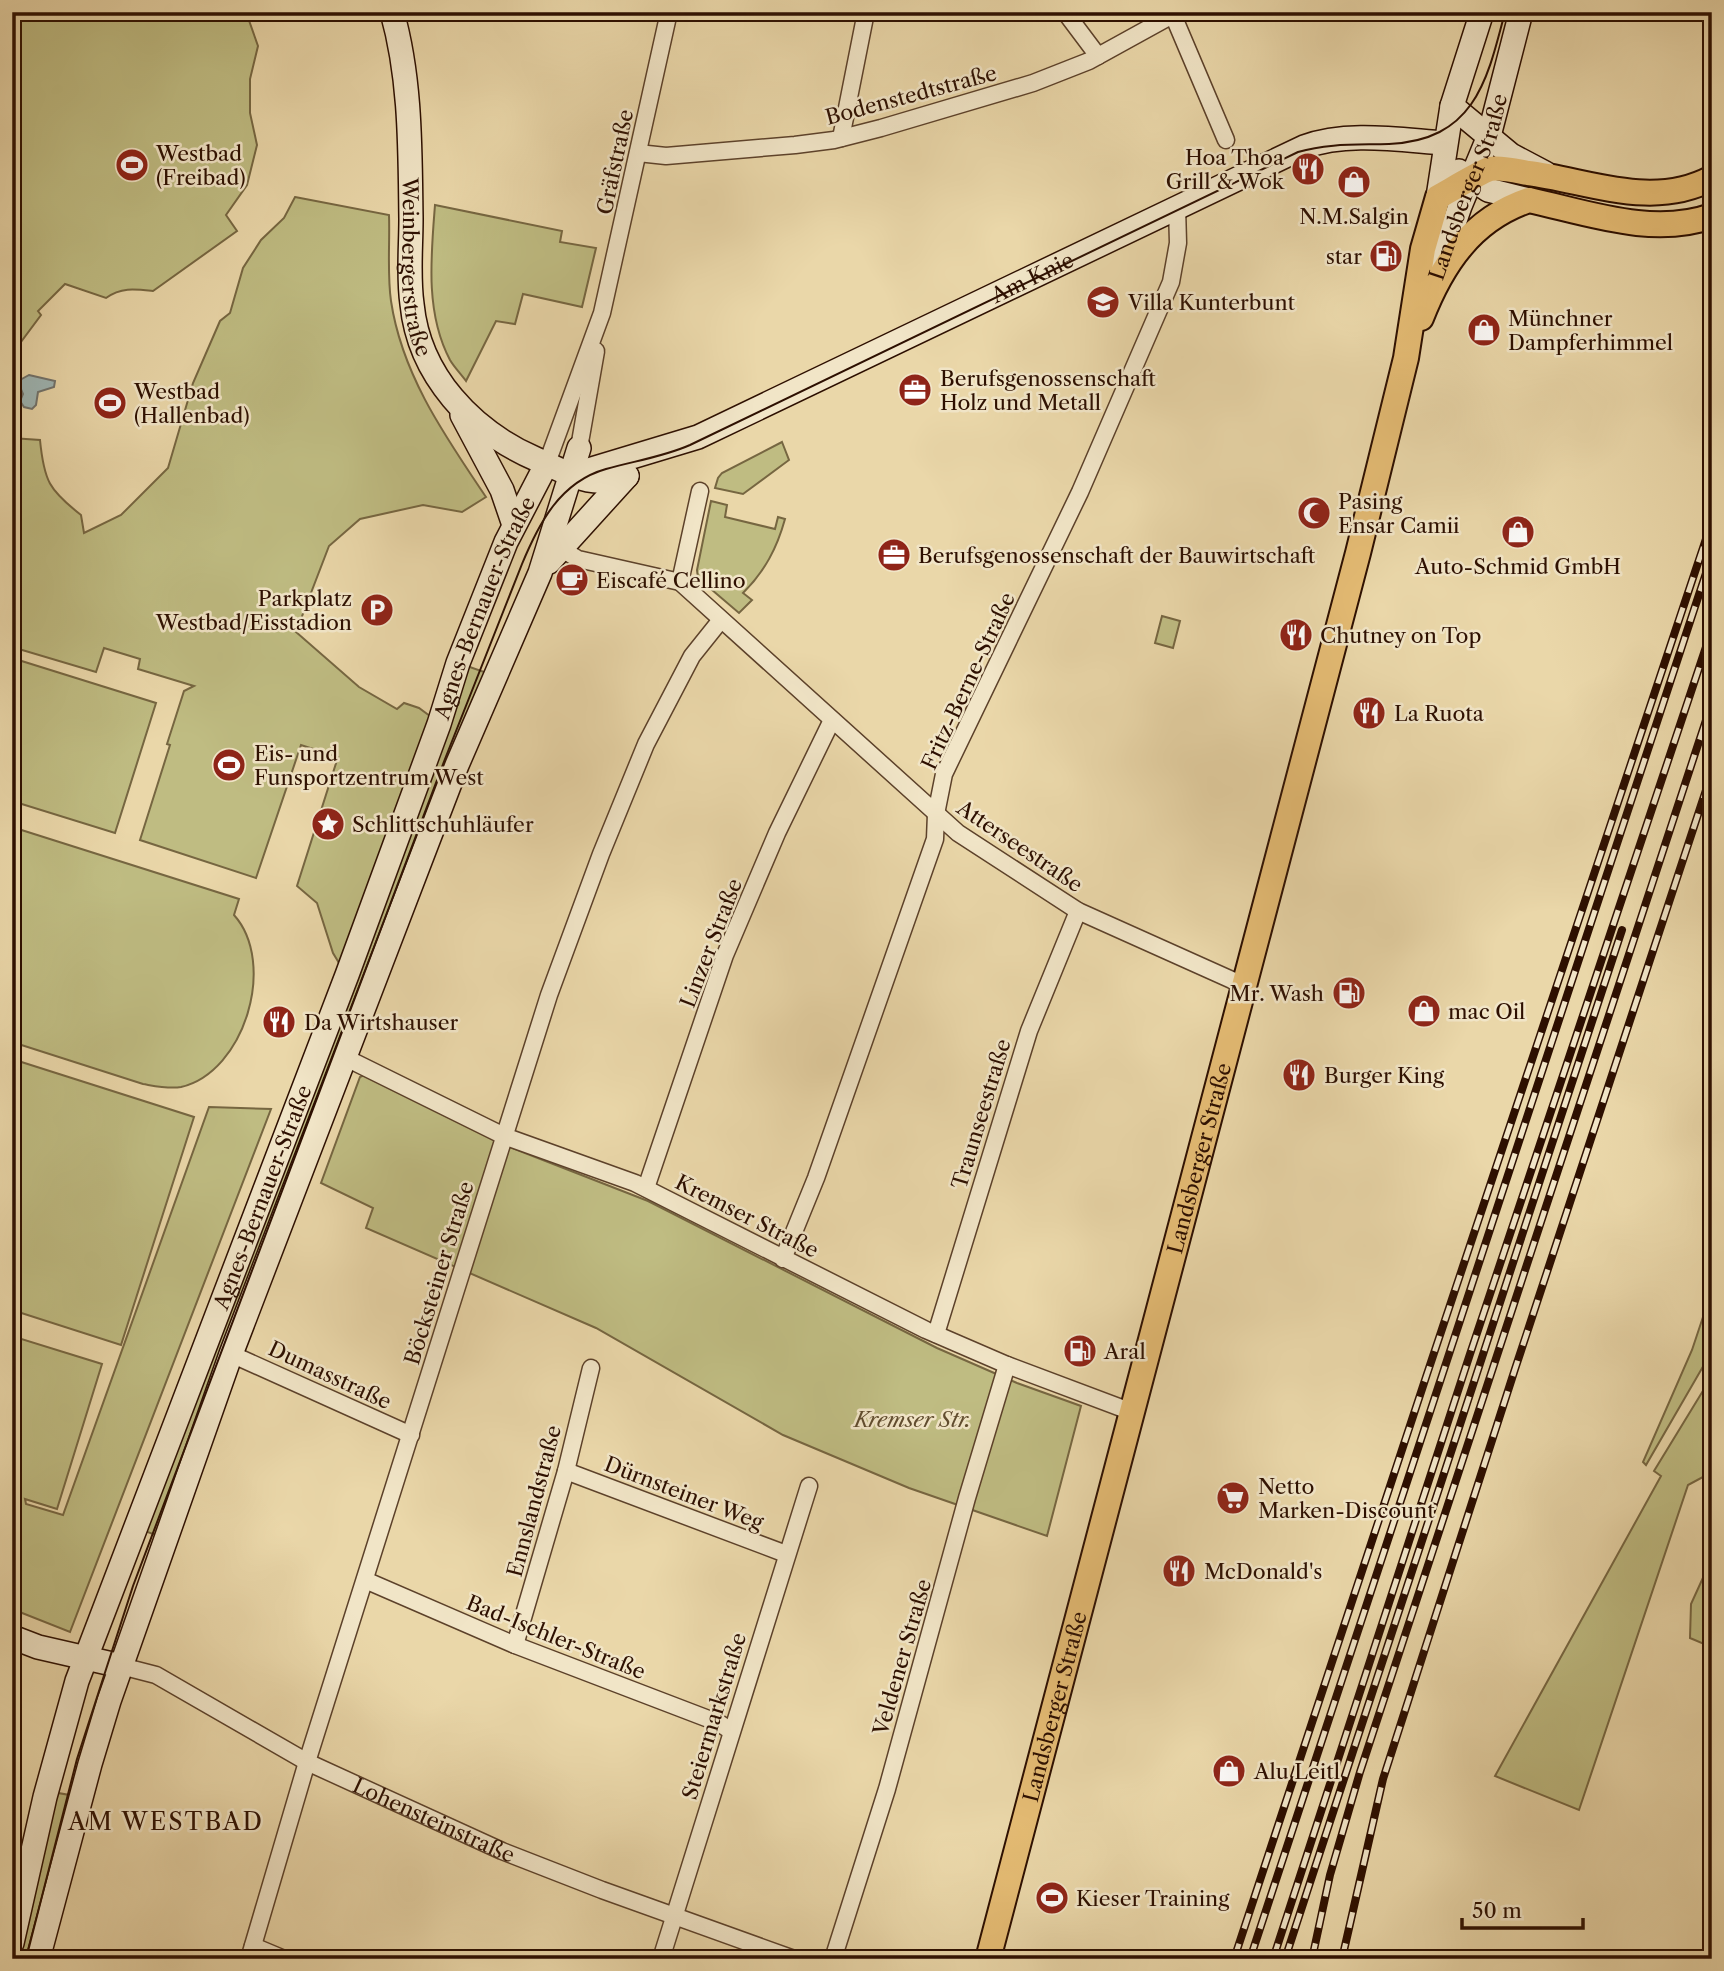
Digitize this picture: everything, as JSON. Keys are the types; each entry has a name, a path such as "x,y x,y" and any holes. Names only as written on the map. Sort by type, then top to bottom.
{"main road":[{"name":"Weinbergerstraße","path":"392,12 409,110 412,306 425,355 455,402 503,441 547,463 569,483 603,482 627,476"},
{"name":"Landsberger Straße","path":"988,1959 1358,553 1406,358 1423,249 1438,197 1452,106 1482,12"},
{"name":"Landsberger Straße","path":"1406,358 1432,290 1443,250 1489,136 1521,12"},
{"path":"1452,106 1511,155 1551,176"},
{"name":"Am Knie","path":"569,483 671,445 698,438 1286,154 1314,143 1353,139 1399,141 1444,153 1471,180 1488,190 1529,200"},
{"path":"1438,197 1490,169 1551,176 1614,190 1649,194 1683,190 1712,178"},
{"path":"1432,290 1475,229 1496,214 1529,200 1659,226 1686,224 1712,216"},
{"path":"455,402 502,490 514,526"},
{"name":"Am Knie","path":"594,509 627,476 671,445"},
{"path":"547,463 579,449"},
{"name":"Agnes-Bernauer-Straße","path":"38,1959 90,1764 121,1666 231,1354 457,765 540,573 579,449"},
{"name":"Agnes-Bernauer-Straße","path":"12,1943 45,1797 77,1681 347,975 439,724 458,663 514,526 547,463"},
{"name":"Agnes-Bernauer-Straße","path":"540,573 594,509"},
{"name":"Lohensteinstraße","path":"12,1637 38,1647 121,1666"}],"street":[{"name":"Gräfstraße","path":"579,449 600,321 669,12"},
{"path":"841,138 866,12"},
{"path":"1065,12 1098,56"},
{"name":"Bodenstedtstraße","path":"638,153 666,156 795,145 841,138 1033,83 1098,56 1175,14"},
{"path":"1175,14 1226,141"},
{"name":"Fritz-Berne-Straße","path":"783,1259 816,1178 935,839 936,814 944,774 1080,492 1171,282 1178,243 1177,207"},
{"name":"Gräfstraße","path":"547,463 600,321"},
{"path":"561,548 578,559 680,582 700,491"},
{"name":"Atterseestraße","path":"680,582 720,621 958,833 1078,911 1243,985"},
{"name":"Böcksteiner Straße","path":"251,1952 307,1762 549,995 601,854 646,744 692,656 720,621"},
{"name":"Linzer Straße","path":"646,1188 725,955 777,833 832,720"},
{"name":"Traunseestraße","path":"936,1334 1029,1031 1078,911"},
{"name":"Kremser Straße","path":"344,1057 504,1136 646,1188 936,1334 1007,1365 1132,1412"},
{"name":"Dumasstraße","path":"231,1354 411,1435"},
{"name":"Veldener Straße","path":"833,1959 890,1776 1007,1365"},
{"name":"Ennslandstraße","path":"515,1645 566,1471 591,1368"},
{"name":"Dürnsteiner Weg","path":"566,1471 786,1555"},
{"name":"Steiermarkstraße","path":"661,1959 809,1486"},
{"name":"Bad-Ischler-Straße","path":"365,1580 515,1645 719,1723 731,1731"},
{"name":"Lohensteinstraße","path":"121,1666 156,1675 307,1762 502,1851 794,1959"},
{"path":"251,1952 285,1959"}],"green space":[{"name":"Westbad (Freibad)","path":"12,12 246,12 258,46 250,79 250,113 257,145 247,185 226,215 237,231 153,291 123,290 106,298 65,284 38,311 41,315 12,354"},
{"path":"295,197 389,215 391,301 405,354 427,404 486,497 462,512 423,505 360,519 329,546 296,632 359,687 397,709 404,703 419,708 434,719 345,973 333,953 317,903 297,886 338,757 301,745 256,878 140,840 184,691 194,686 138,669 140,659 104,648 96,672 12,647 12,438 40,440 50,484 81,515 84,533 121,515 168,468 193,383 220,321 230,313 243,268 261,240 284,218"},
{"path":"435,205 562,231 560,242 596,248 582,307 523,294 515,324 496,321 466,381 450,360 442,342 433,304 432,244"},
{"path":"782,442 789,460 743,494 715,488 722,473"},
{"path":"711,501 727,505 725,517 775,529 778,517 785,519 769,559 743,593 752,600 739,613 698,578 697,570"},
{"path":"1162,616 1180,621 1173,648 1155,643"},
{"path":"12,658 156,703 115,833 12,801"},
{"path":"464,665 490,674 161,1537 142,1530"},
{"path":"12,827 239,899 234,915 247,936 253,960 253,987 248,1013 237,1039 222,1061 203,1077 181,1087 143,1084 12,1042"},
{"path":"12,1059 194,1117 121,1345 12,1310"},
{"name":"Kremser Str.","path":"366,1074 502,1144 648,1201 937,1348 1017,1383 1081,1406 1047,1536 909,1488 783,1435 596,1328 366,1228 373,1208 321,1183 360,1077"},
{"path":"209,1107 271,1109 70,1632 12,1609 12,1336 102,1364 57,1509 25,1499 26,1504 63,1515"},
{"path":"1712,1290 1712,1351 1646,1465 1643,1462 1692,1350"},
{"path":"1712,1376 1712,1451 1703,1477 1688,1485 1579,1810 1495,1776 1661,1476 1654,1471"},
{"path":"1712,1558 1712,1622 1704,1644 1690,1638 1691,1604"},
{"path":"100,1695 31,1959 14,1959 52,1792 70,1795"}],"water":[{"path":"29,375 55,381 54,387 38,392 36,405 32,409 24,407 20,401 23,394 20,380"}],"tram line":[{"path":"26,1959 77,1759 133,1586 445,759 522,564 553,506 564,494 590,475 690,445 1298,152 1332,146 1418,140 1440,132 1458,119 1472,103 1483,83 1505,12"}],"railway":[{"path":"1234,1959 1712,521"},
{"path":"1250,1959 1712,555"},
{"path":"1273,1959 1470,1354 1712,629"},
{"path":"1312,1959 1330,1875 1360,1772 1712,702"},
{"path":"1342,1959 1383,1779 1712,772"},
{"path":"1285,1959 1622,930"}],"place":[{"name":"Westbad (Freibad)","path":"132,165"},
{"name":"Hoa Thoa Grill & Wok","path":"1308,169"},
{"name":"N.M.Salgin","path":"1354,182"},
{"name":"star","path":"1386,256"},
{"name":"Villa Kunterbunt","path":"1103,302"},
{"name":"Münchner Dampferhimmel","path":"1484,330"},
{"name":"Berufsgenossenschaft Holz und Metall","path":"915,390"},
{"name":"Westbad (Hallenbad)","path":"110,403"},
{"name":"Pasing Ensar Camii","path":"1314,513"},
{"name":"Auto-Schmid GmbH","path":"1518,532"},
{"name":"Berufsgenossenschaft der Bauwirtschaft","path":"894,555"},
{"name":"Eiscafé Cellino","path":"572,580"},
{"name":"Parkplatz Westbad/Eisstadion","path":"377,610"},
{"name":"Chutney on Top","path":"1296,635"},
{"name":"La Ruota","path":"1369,713"},
{"name":"Eis- und Funsportzentrum West","path":"229,765"},
{"name":"Schlittschuhläufer","path":"328,824"},
{"name":"Mr. Wash","path":"1349,993"},
{"name":"mac Oil","path":"1424,1011"},
{"name":"Da Wirtshauser","path":"279,1022"},
{"name":"Burger King","path":"1299,1075"},
{"name":"Aral","path":"1080,1351"},
{"name":"Netto Marken-Discount","path":"1233,1498"},
{"name":"McDonald's","path":"1179,1571"},
{"name":"Alu Leitl","path":"1229,1771"},
{"name":"Kieser Training","path":"1052,1898"}],"district":[{"name":"AM WESTBAD","path":"166,1821"}]}
